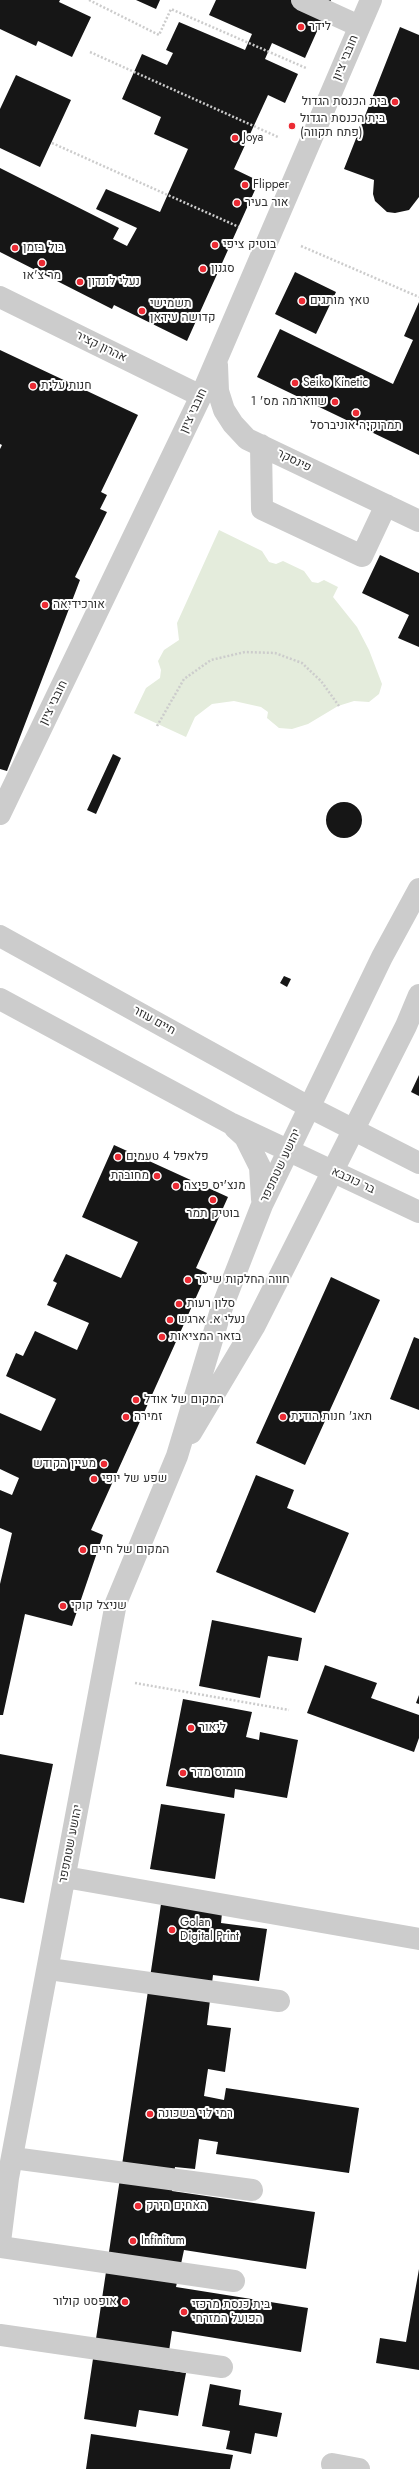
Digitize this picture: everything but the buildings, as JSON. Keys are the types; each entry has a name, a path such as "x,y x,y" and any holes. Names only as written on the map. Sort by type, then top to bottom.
{"street":[{"path":"302,0 359,26"},
{"name":"חובבי ציון","path":"0,814 217,362 371,0"},
{"name":"אהרון קציר","path":"0,297 201,396"},
{"name":"פינסקר","path":"217,362 218,391 224,410 233,424 247,438 419,521"},
{"path":"261,445 262,509 362,556 386,505"},
{"name":"יהושע שטמפפר","path":"0,2242 13,2158 116,1603 177,1456 221,1310 262,1205 287,1150 382,957 419,889"},
{"name":"חיים עוזר","path":"0,936 309,1107"},
{"name":"יהושע שטמפפר","path":"177,1456 254,1327 334,1172 419,995"},
{"path":"0,1000 230,1123 287,1150"},
{"path":"309,1107 355,1129 419,1163"},
{"path":"230,1123 245,1137 255,1153 263,1183 262,1205"},
{"name":"בר כוכבא","path":"287,1150 419,1212"},
{"path":"65,1877 419,1939"},
{"path":"49,1969 279,2001"},
{"path":"13,2158 252,2190"},
{"path":"0,2247 234,2281"},
{"path":"0,2335 222,2367"},
{"path":"332,2464 359,2469"}],"path":[{"path":"89,0 159,35 171,9 336,81"},
{"path":"90,52 307,150"},
{"path":"52,142 270,237 419,297"},
{"path":"158,726 184,679 211,660 245,652 276,653 302,663 321,681 339,706"},
{"path":"103,1677 288,1710"}],"green space":[{"path":"219,530 262,551 269,562 276,564 283,561 304,571 312,582 318,583 324,580 338,587 333,597 357,627 369,650 382,684 379,694 369,702 354,701 338,706 308,724 292,729 279,728 267,718 268,712 261,707 234,701 212,704 195,717 186,737 134,713 146,688 160,678 161,670 158,661 164,650 179,640 177,623"}],"place":[{"name":"לידר","path":"301,27"},
{"name":"בית הכנסת הגדול","path":"395,102"},
{"name":"בית הכנסת הגדול (פתח תקווה)","path":"292,126"},
{"name":"Joya","path":"235,138"},
{"name":"Flipper","path":"245,185"},
{"name":"אור בעיר","path":"237,203"},
{"name":"בוטיק ציפי","path":"215,245"},
{"name":"בול בזמן","path":"15,248"},
{"name":"מר צ'או","path":"42,263"},
{"name":"סגנון","path":"203,269"},
{"name":"נעלי לונדון","path":"80,282"},
{"name":"טאץ מותגים","path":"302,301"},
{"name":"תשמישי קדושה עידאן","path":"142,311"},
{"name":"Seiko Kinetic","path":"295,383"},
{"name":"חנות עלית","path":"33,386"},
{"name":"שווארמה מס' 1","path":"335,402"},
{"name":"תמרוקיה אוניברסל","path":"356,413"},
{"name":"אורכידיאה","path":"45,605"},
{"name":"פלאפל 4 טעמים","path":"118,1157"},
{"name":"מחוברת","path":"157,1176"},
{"name":"מנצ'יס פיצה","path":"176,1186"},
{"name":"בוטיק תמר","path":"213,1200"},
{"name":"חווה החלקות שיער","path":"188,1280"},
{"name":"סלון רעות","path":"179,1304"},
{"name":"נעלי א. ארגש","path":"170,1320"},
{"name":"בזאר המציאות","path":"162,1337"},
{"name":"המקום של אודל","path":"136,1400"},
{"name":"זמירה","path":"126,1417"},
{"name":"תאג' חנות הודית","path":"283,1417"},
{"name":"מעיין הקודש","path":"104,1464"},
{"name":"שפע של יופי","path":"94,1479"},
{"name":"המקום של חיים","path":"83,1550"},
{"name":"שניצל קוקי","path":"63,1606"},
{"name":"ליאור","path":"191,1728"},
{"name":"חומוס מדר","path":"183,1773"},
{"name":"Golan Digital Print","path":"172,1930"},
{"name":"רמי לוי בשכונה","path":"150,2114"},
{"name":"האחים חירק","path":"138,2206"},
{"name":"Infinitum","path":"133,2241"},
{"name":"אופסט קולור","path":"125,2302"},
{"name":"בית כנסת מרכזי הפועל המזרחי","path":"184,2312"}]}
